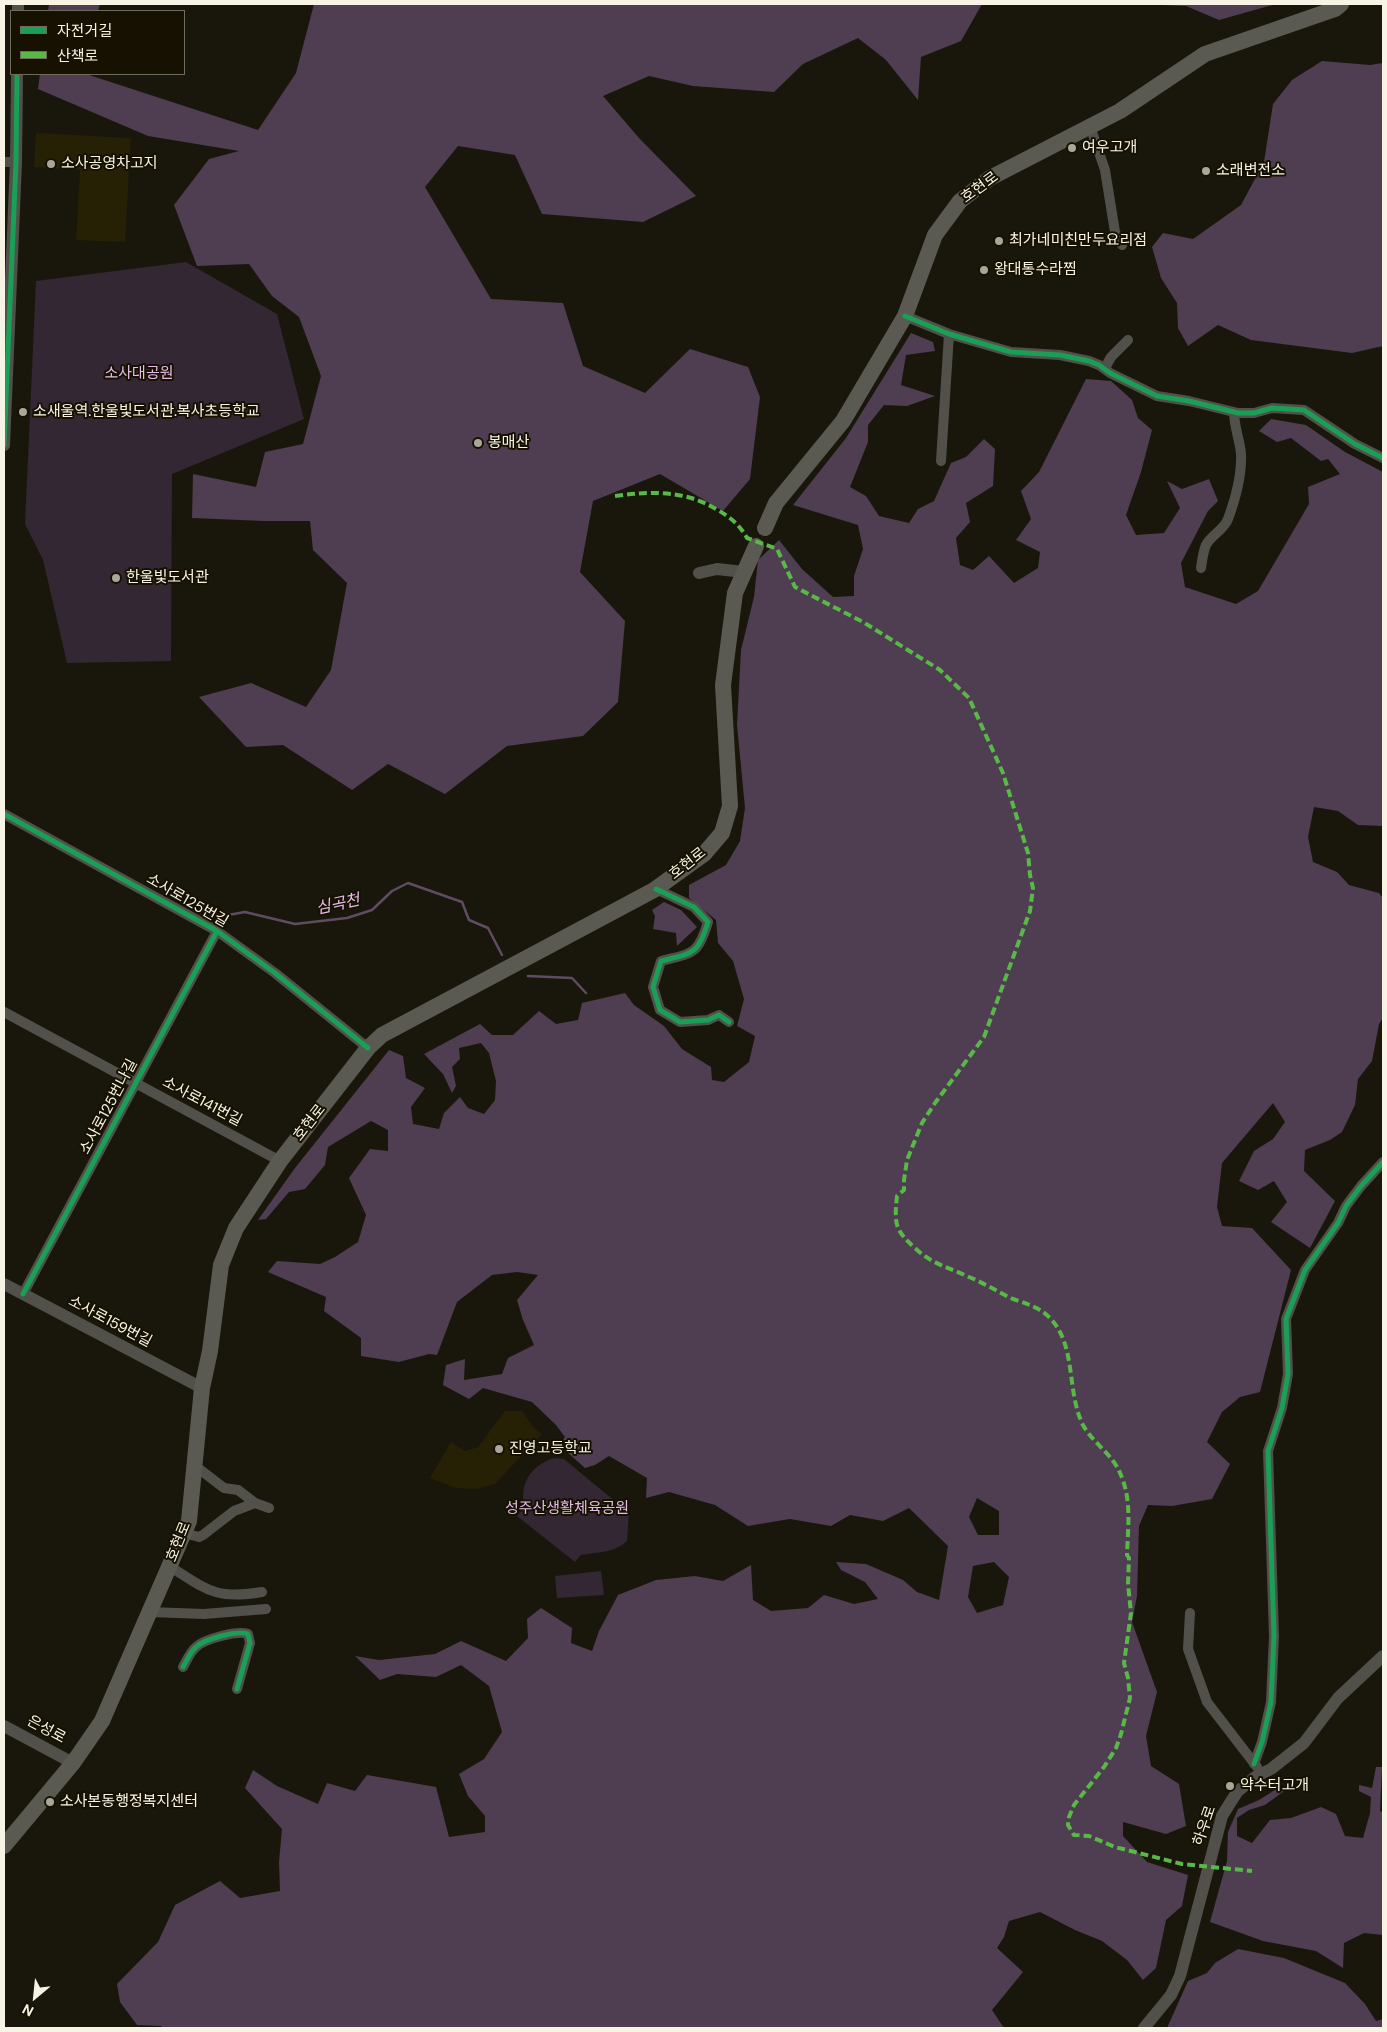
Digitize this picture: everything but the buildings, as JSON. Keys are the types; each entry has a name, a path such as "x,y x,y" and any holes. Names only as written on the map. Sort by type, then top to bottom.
{"main road":[{"name":"호현로","path":"764,528 776,503 843,422 905,316 936,235 960,202 990,178 1120,111 1206,54 1335,9 1341,4"},
{"name":"호현로","path":"4,1846 73,1763 102,1721 189,1521 202,1388 210,1351 221,1265 236,1228 280,1161 368,1048 382,1035 656,888 704,854 722,833 730,806 723,685 735,592 756,546"}],"street":[{"path":"4,445 10,162 17,75"},
{"path":"1090,126 1105,170 1115,232 1122,245"},
{"path":"905,316 950,334 1011,352 1060,355 1089,361 1153,394 1234,412 1254,412 1272,408 1304,410 1355,444 1383,458"},
{"path":"941,461 950,334"},
{"path":"1105,368 1111,357 1128,340"},
{"path":"1201,568 1205,546 1228,520 1237,486 1241,465 1241,452 1234,423 1234,412"},
{"path":"699,573 717,569 744,572"},
{"name":"소사로125번길","path":"4,814 217,931 276,973 368,1048"},
{"path":"656,888 694,906 708,922 701,944 688,954 661,961 653,987 660,1010 680,1022 708,1020 719,1015 729,1022"},
{"name":"소사로125번나길","path":"23,1294 217,931"},
{"name":"소사로141번길","path":"4,1012 280,1161"},
{"path":"1258,1769 1271,1702 1274,1636 1268,1451 1282,1408 1288,1374 1286,1319 1305,1270 1338,1223 1346,1206 1383,1162"},
{"name":"소사로159번길","path":"4,1284 202,1388"},
{"path":"194,1465 224,1488 243,1492 255,1503 269,1508"},
{"path":"184,1533 203,1535 234,1511 255,1503"},
{"path":"170,1566 215,1593 226,1596 242,1596 262,1592"},
{"path":"150,1612 204,1614 266,1609"},
{"path":"1190,1613 1188,1649 1207,1702 1258,1769"},
{"path":"184,1667 191,1651 197,1645 229,1634 245,1632 250,1637 250,1643 238,1689"},
{"name":"하우로","path":"1144,2028 1171,1995 1180,1976 1222,1816 1237,1792 1255,1777 1258,1769 1271,1769 1304,1743 1338,1698 1383,1656"},
{"name":"은성로","path":"4,1726 73,1763"}],"shaded area":[{"path":"49,4 100,4 98,10 48,10"},
{"path":"314,4 982,4 961,41 921,57 918,100 886,60 858,38 803,64 774,92 693,86 649,76 603,96 639,138 696,196 643,222 542,214 515,155 458,146 425,187 491,299 563,303 583,366 645,393 690,349 748,367 760,397 750,479 723,511 660,474 593,501 580,572 625,621 618,702 583,736 507,746 445,794 388,764 352,790 283,745 246,747 199,697 251,683 306,707 331,670 347,583 313,550 310,521 192,518 193,474 256,487 265,452 303,444 321,376 299,317 272,296 249,264 197,266 174,205 209,159 239,151 148,136 38,89 40,75 89,75 258,130 296,73"},
{"path":"1140,4 1276,4 1219,20 1186,6"},
{"path":"1322,61 1370,65 1383,63 1383,346 1352,353 1251,340 1218,325 1188,346 1178,328 1177,303 1161,278 1152,247 1163,233 1193,239 1241,205 1264,162 1273,104 1292,80"},
{"name":"소사공영차고지","path":"36,133 131,138 125,242 76,240 80,170 34,167"},
{"path":"911,333 933,342 935,351 906,355 901,385 935,396 907,406 884,405 868,425 868,442 850,487 866,496 879,516 909,523 918,509 934,501 951,463 966,457 984,439 995,449 993,486 966,503 970,522 956,538 960,565 973,570 989,556 1014,583 1038,568 1040,552 1016,540 1031,519 1021,491 1039,472 1086,379 1111,381 1132,400 1138,418 1152,430 1141,472 1126,515 1136,535 1164,533 1180,508 1167,481 1182,489 1209,479 1218,501 1208,511 1181,563 1185,587 1236,604 1258,591 1309,504 1308,487 1340,474 1328,459 1321,461 1291,438 1277,442 1259,431 1271,419 1306,425 1345,452 1383,472 1383,826 1358,825 1338,811 1314,807 1308,837 1313,862 1337,872 1349,885 1379,893 1383,898 1383,1018 1379,1024 1372,1061 1358,1079 1355,1105 1342,1132 1330,1140 1305,1150 1304,1171 1335,1201 1310,1248 1271,1222 1287,1202 1274,1181 1258,1190 1239,1181 1254,1151 1273,1139 1285,1122 1273,1103 1222,1163 1217,1207 1222,1226 1252,1228 1291,1270 1260,1392 1240,1397 1222,1412 1207,1442 1230,1464 1212,1499 1172,1506 1148,1505 1139,1526 1137,1596 1132,1622 1157,1692 1146,1736 1151,1766 1179,1784 1186,1826 1166,1834 1123,1822 1123,1836 1147,1862 1188,1875 1182,1906 1166,1920 1156,1968 1143,1980 1127,1960 1102,1941 1040,1912 1009,1921 1004,1937 997,1948 1023,1972 992,2010 1004,2028 162,2028 161,2026 137,2025 120,2002 117,1984 158,1942 175,1905 220,1881 240,1898 280,1891 279,1862 282,1829 245,1788 253,1770 277,1786 318,1804 327,1783 355,1791 367,1775 436,1787 449,1837 485,1832 485,1816 468,1796 459,1774 484,1759 502,1732 489,1686 461,1665 436,1677 397,1674 380,1680 355,1656 379,1660 435,1654 461,1641 506,1661 528,1638 527,1619 541,1608 572,1628 571,1643 592,1651 599,1631 618,1595 656,1580 695,1576 723,1581 751,1565 753,1600 771,1611 808,1608 824,1595 854,1604 878,1599 865,1582 841,1570 836,1562 866,1564 903,1580 917,1592 939,1600 948,1546 909,1508 883,1521 850,1515 831,1526 790,1519 748,1526 715,1505 669,1492 646,1498 647,1478 609,1456 595,1465 585,1468 559,1445 565,1437 556,1425 532,1402 483,1388 469,1399 443,1385 446,1365 465,1359 464,1380 502,1374 508,1358 534,1345 517,1300 538,1275 517,1272 492,1275 457,1302 437,1355 429,1354 399,1362 361,1356 361,1338 324,1311 326,1297 268,1272 277,1261 320,1264 358,1242 366,1215 349,1178 370,1149 388,1151 388,1130 371,1121 328,1147 325,1165 305,1189 289,1192 266,1219 258,1220 295,1168 389,1050 403,1056 406,1078 425,1088 411,1107 413,1124 439,1129 444,1113 460,1097 468,1108 484,1114 495,1100 496,1081 489,1053 481,1043 459,1048 460,1059 452,1067 456,1086 452,1093 443,1074 424,1054 480,1024 492,1035 513,1035 539,1011 556,1024 578,1020 582,1003 625,993 634,1005 664,1026 682,1049 711,1067 712,1080 724,1082 749,1062 755,1036 737,1026 744,999 733,961 718,943 716,920 689,898 689,885 726,865 740,841 745,808 737,725 741,650 754,597 758,560 779,540 802,569 833,597 854,596 854,576 863,549 858,525 793,505 846,438","holes":["977,1498 999,1511 999,1535 978,1535 969,1517","994,1562 1009,1577 1003,1605 977,1613 968,1597 973,1566"]},
{"path":"664,902 681,910 697,927 677,946 676,933 653,929 655,916 652,910"},
{"name":"진영고등학교","path":"505,1411 522,1411 533,1427 542,1434 495,1484 476,1489 456,1488 430,1478 451,1442 465,1451 478,1447"},
{"path":"1376,1767 1382,1767 1380,1811 1383,1812 1383,1935 1364,1933 1344,1943 1343,1968 1316,1951 1263,1941 1210,1922 1227,1861 1228,1832 1238,1809 1259,1800 1278,1788 1287,1789 1265,1805 1249,1810 1237,1818 1237,1836 1252,1843 1270,1820 1291,1818 1321,1807 1336,1814 1345,1836 1363,1838 1370,1813 1371,1797 1359,1791 1359,1785 1372,1788"},
{"path":"1238,1949 1284,1958 1345,1983 1365,2004 1376,2021 1383,2019 1383,2028 1167,2028 1188,1981 1207,1973 1215,1963"}],"green space":[{"name":"소사대공원","path":"186,262 277,314 304,419 172,474 171,661 67,663 43,560 25,524 36,281"},
{"name":"성주산생활체육공원","path":"554,1458 564,1459 629,1513 627,1541 611,1550 581,1555 575,1562 517,1516 524,1507 524,1490 528,1476 546,1461"},
{"path":"601,1571 604,1595 557,1598 555,1576"}],"waterway":[{"name":"심곡천","path":"228,915 245,912 295,924 347,918 372,910 392,891 408,883 462,902 469,920 488,928 502,955"},
{"name":"심곡천","path":"528,976 572,978 586,993"}],"marked path":[{"path":"615,496 667,493 692,498 716,509 734,521 747,538 777,549 795,587 863,622 940,670 969,698 1003,773 1028,853 1033,888 1030,911 984,1037 922,1123 907,1160 904,1190 897,1196 896,1221 904,1237 928,1258 1013,1299 1033,1306 1050,1318 1064,1342 1068,1355 1074,1398 1083,1425 1113,1460 1124,1483 1128,1503 1127,1555 1129,1558 1128,1584 1131,1613 1124,1663 1130,1698 1116,1748 1104,1767 1074,1805 1068,1825 1074,1835 1089,1836 1115,1847 1182,1864 1252,1871"}],"cycle path":[{"path":"4,445 16,162 17,75"},
{"path":"905,316 949,334 1011,352 1060,355 1089,361 1157,396 1189,401 1238,413 1254,413 1272,408 1304,410 1355,444 1383,458"},
{"path":"4,814 217,931 275,973 368,1048"},
{"path":"656,889 694,907 708,922 701,941 693,951 661,961 653,987 660,1010 680,1022 708,1020 719,1015 729,1022"},
{"path":"23,1294 217,931"},
{"path":"1254,1764 1262,1742 1271,1702 1274,1636 1268,1451 1282,1408 1288,1374 1286,1319 1305,1270 1338,1223 1346,1206 1383,1162"},
{"path":"183,1667 192,1651 200,1644 229,1634 248,1634 250,1643 237,1689"}],"place":[{"name":"여우고개","path":"1072,148"},
{"name":"소사공영차고지","path":"51,164"},
{"name":"소래변전소","path":"1206,171"},
{"name":"최가네미친만두요리점","path":"999,241"},
{"name":"왕대통수라찜","path":"984,270"},
{"name":"소새울역.한울빛도서관.복사초등학교","path":"23,412"},
{"name":"봉매산","path":"478,443"},
{"name":"한울빛도서관","path":"116,578"},
{"name":"진영고등학교","path":"499,1449"},
{"name":"약수터고개","path":"1230,1786"},
{"name":"소사본동행정복지센터","path":"50,1802"}]}
